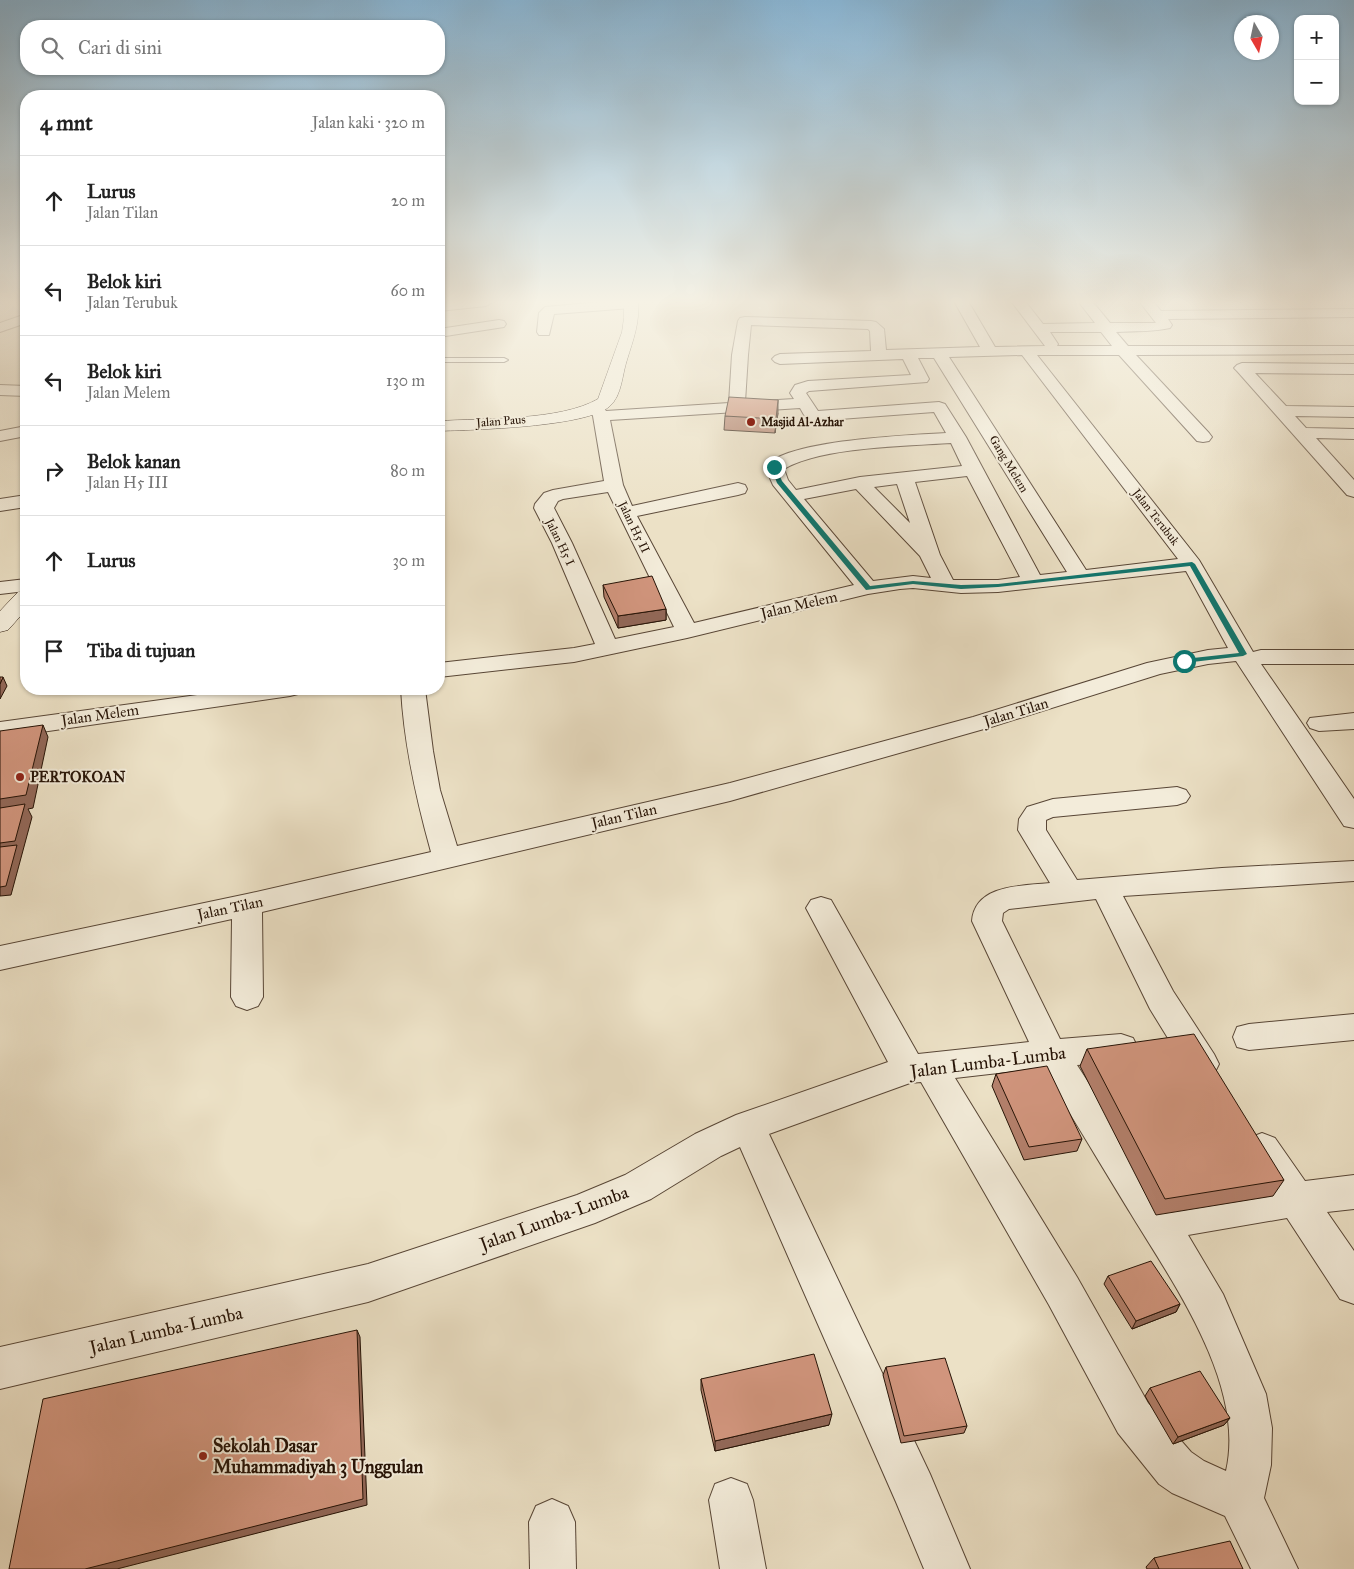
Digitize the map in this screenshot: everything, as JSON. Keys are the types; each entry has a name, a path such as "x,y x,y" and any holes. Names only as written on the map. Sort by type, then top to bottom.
{"main road":[{"path":"598,412 605,401 615,374"},
{"name":"Jalan Paus","path":"445,426 559,417 598,412"},
{"path":"0,625 20,603"}],"street":[{"path":"737,408 740,374"},
{"path":"919,374 958,437 973,470 1033,581"},
{"name":"Gang Melem","path":"953,374 1079,576"},
{"name":"Jalan Terubuk","path":"1045,374 1192,564 1354,819"},
{"path":"1146,374 1203,436"},
{"path":"1248,374 1354,491"},
{"path":"833,448 797,392 804,387 921,379"},
{"path":"0,390 20,391"},
{"path":"598,412 737,408 939,407"},
{"name":"Jalan H5 II","path":"598,412 614,485 626,513 687,631"},
{"path":"1282,412 1354,412"},
{"path":"0,436 20,432"},
{"path":"1303,434 1354,434"},
{"path":"868,588 779,482 774,467 789,459 833,448 958,437"},
{"path":"1331,464 1354,464"},
{"path":"792,496 860,483 973,470"},
{"path":"904,477 930,555 944,586"},
{"path":"860,483 930,555"},
{"name":"Jalan H5 I","path":"608,648 562,543 544,508 544,504 551,497 560,494 614,485"},
{"path":"626,513 738,489"},
{"path":"0,505 20,502"},
{"name":"Jalan Melem","path":"445,669 546,658 608,648 868,588 913,582 944,586 980,587 1192,564"},
{"path":"0,588 20,586"},
{"name":"Jalan Tilan","path":"0,958 247,905 740,789 982,722 1155,668 1208,657 1354,656"},
{"name":"Jalan Melem","path":"0,730 248,695"},
{"path":"414,695 420,751 428,790 446,857"},
{"path":"1319,723 1354,721"},
{"path":"1069,891 1032,830 1031,822 1034,815 1040,810 1053,808 1177,796"},
{"path":"1275,1569 1241,1500 1249,1465 1250,1428 1245,1394 1230,1355 1209,1308 1184,1263 1051,1053 987,921 987,912 994,904 1004,899 1069,891 1257,875 1354,871"},
{"path":"1105,888 1135,952 1187,1043 1220,1090"},
{"path":"247,905 247,997"},
{"path":"821,908 919,1068 1058,1283 1133,1418 1175,1468 1188,1477 1241,1500"},
{"path":"1249,1036 1354,1027"},
{"name":"Jalan Lumba-Lumba","path":"0,1368 368,1283 582,1211 638,1187 708,1145 748,1126 919,1068 1051,1053 1187,1043"},
{"path":"1242,1121 1354,1285"},
{"path":"748,1126 914,1490 947,1569"},
{"path":"1157,1222 1297,1199 1354,1192"},
{"path":"731,1500 743,1569"},
{"path":"552,1522 553,1569"}],"building":[{"path":"729,397 778,400 776,419 725,416"},
{"path":"652,576 666,609 618,616 603,585"},
{"name":"PERTOKOAN","path":"43,725 26,795 0,799 0,731"},
{"path":"25,804 15,841 0,843 0,808"},
{"path":"17,845 6,886 0,887 0,847"},
{"path":"1194,1034 1284,1180 1165,1199 1087,1049"},
{"path":"1047,1066 1082,1139 1029,1147 996,1074"},
{"path":"1151,1261 1180,1304 1136,1321 1108,1276"},
{"name":"Sekolah Dasar Muhammadiyah 3 Unggulan","path":"357,1330 363,1499 85,1569 9,1569 43,1399"},
{"path":"814,1354 832,1414 715,1441 701,1379"},
{"path":"945,1358 967,1426 904,1436 886,1367"},
{"path":"1200,1371 1230,1418 1178,1437 1150,1388"},
{"path":"1230,1541 1243,1569 1159,1569 1154,1558"}],"place":[{"name":"Masjid Al-Azhar","path":"751,422"},
{"name":"PERTOKOAN","path":"20,777"},
{"name":"Sekolah Dasar Muhammadiyah 3 Unggulan","path":"203,1456"}],"route":[{"path":"774,467 774,473 779,482 868,588 913,582 961,587 998,586 1192,564 1243,654 1184,661"}]}
